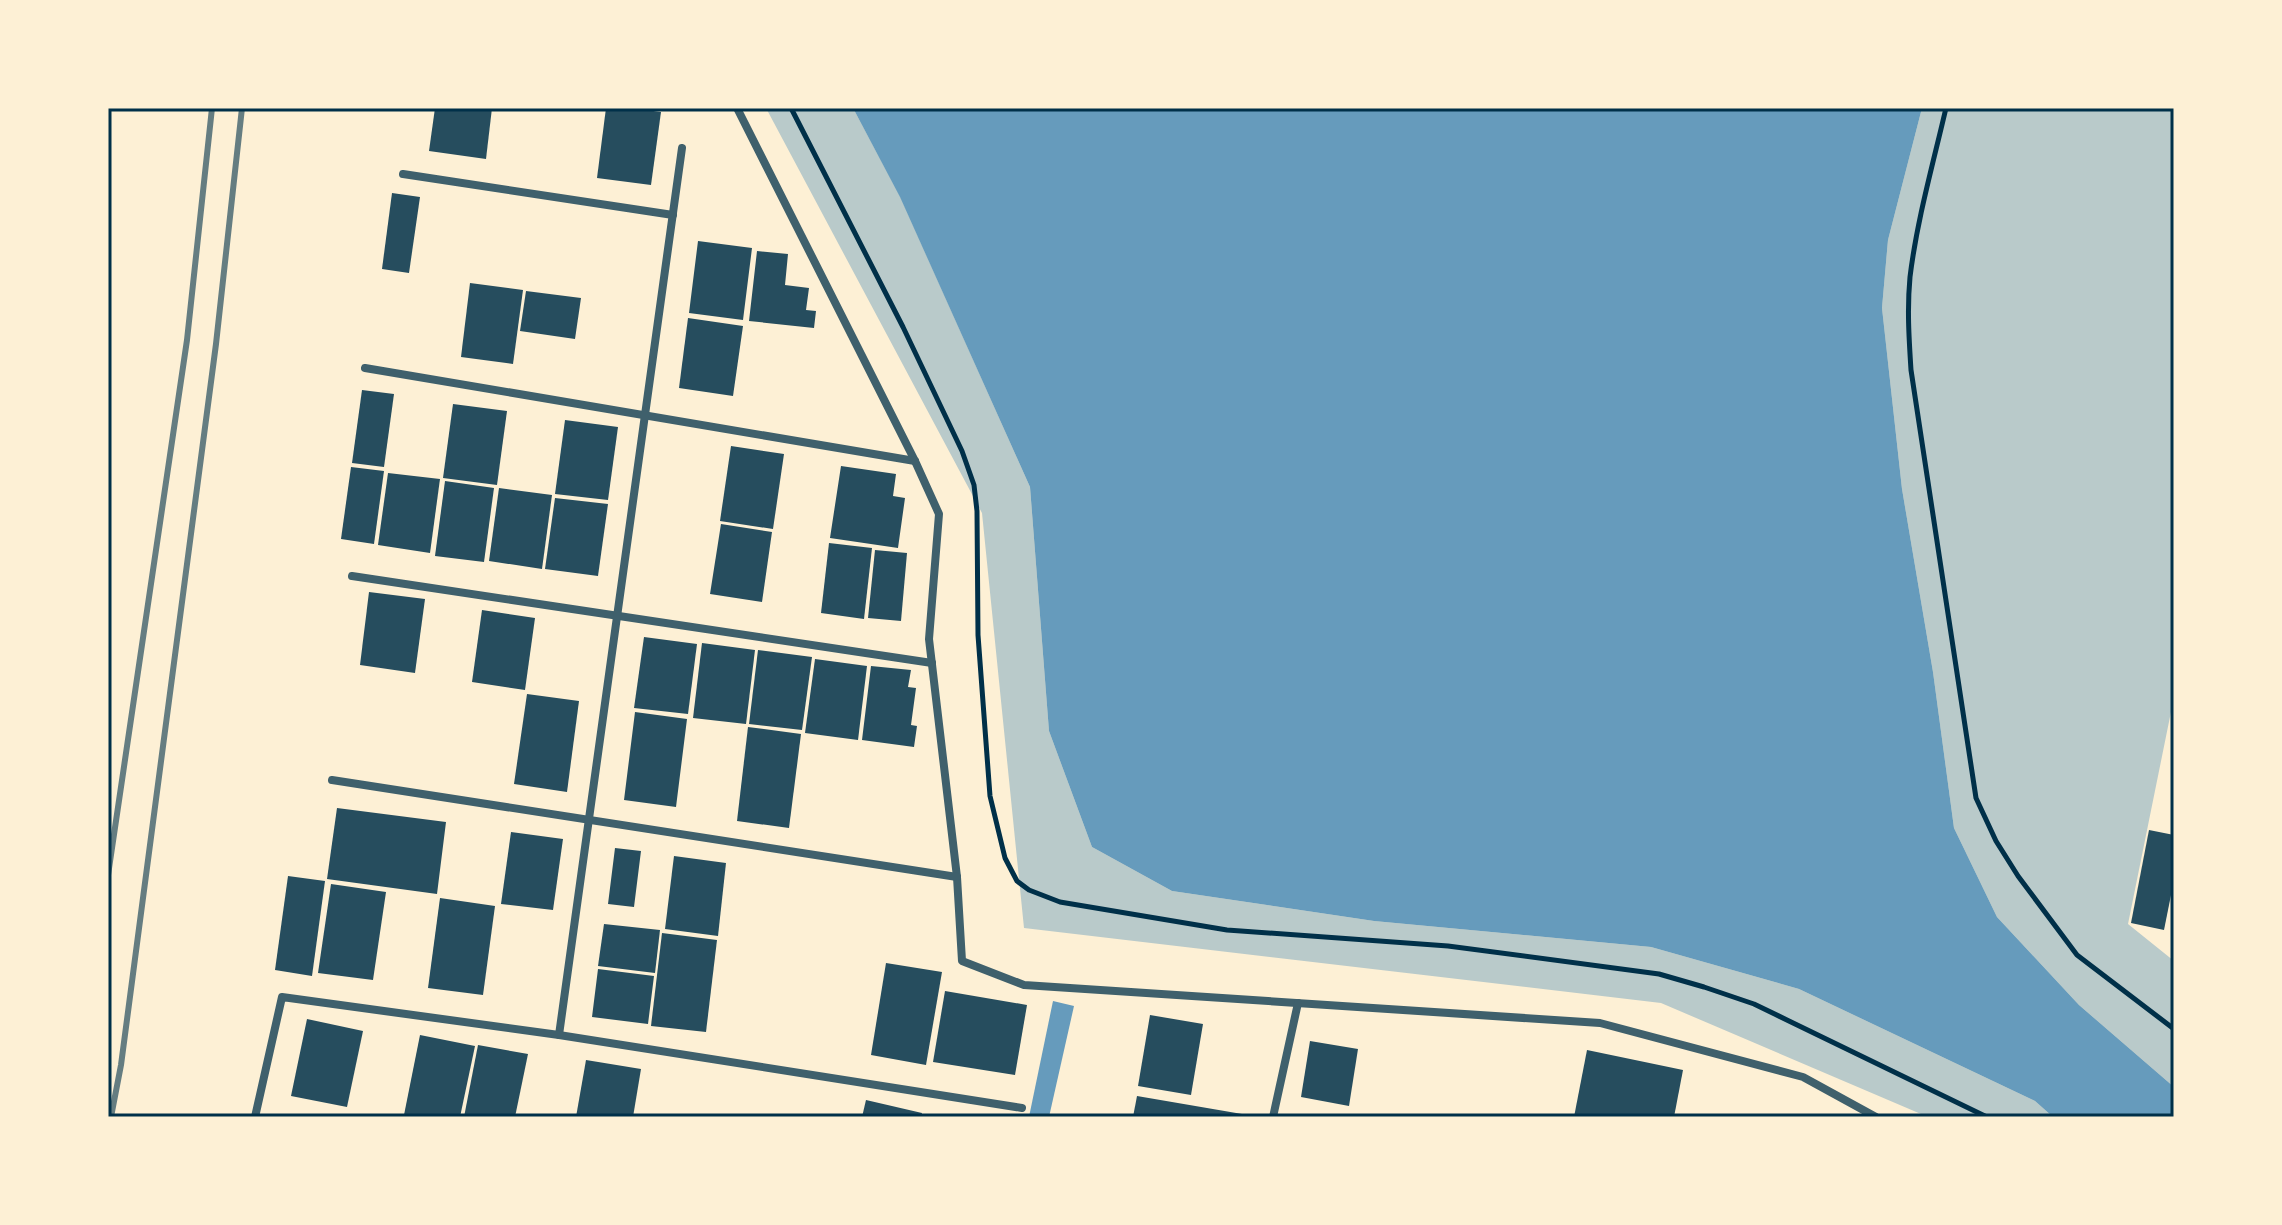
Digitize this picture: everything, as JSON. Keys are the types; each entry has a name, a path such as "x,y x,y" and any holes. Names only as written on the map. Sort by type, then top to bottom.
{"street":[{"path":"737,108 939,514 929,639 957,877 962,961 1024,985 1600,1023 1803,1077 1876,1117"},
{"path":"559,1035 682,148"},
{"path":"403,174 673,215"},
{"path":"365,368 915,461"},
{"path":"352,576 932,663"},
{"path":"332,780 957,877"},
{"path":"255,1117 282,997 559,1035 1022,1108"},
{"path":"1273,1117 1298,1003"}],"path":[{"path":"1946,108 1917,232 1910,279 1908,326 1917,415 1976,798 1996,841 2018,876 2077,955 2174,1029"},
{"path":"1029,890 1060,902 1227,930 1448,946 1659,974 1754,1004 1987,1117"}],"shaded area":[{"path":"766,108 853,108 900,196 1030,487 1049,731 1092,847 1172,891 1374,921 1651,947 1799,989 2035,1101 2053,1117 1928,1117 1661,1003 1024,928 982,513"},
{"path":"1922,108 2174,108 2174,697 2128,924 2174,961 2174,1087 2079,1005 1997,917 1954,828 1933,672 1902,489 1882,308 1888,240"}],"water":[{"path":"853,108 1922,108 1888,240 1882,308 1902,489 1933,672 1954,828 1997,917 2079,1005 2174,1087 2174,1117 2053,1117 2035,1101 1799,989 1651,947 1374,921 1172,891 1092,847 1049,731 1030,487 900,197"},
{"path":"1053,1001 1074,1006 1049,1117 1029,1117"}],"building":[{"path":"435,108 492,108 486,159 429,151"},
{"path":"606,108 661,112 651,185 597,178"},
{"path":"392,193 420,197 409,273 382,269"},
{"path":"698,241 752,248 743,320 689,313"},
{"path":"757,251 788,254 785,285 809,288 806,310 816,311 814,328 749,321"},
{"path":"470,283 523,290 513,364 461,357"},
{"path":"526,291 581,298 575,339 520,331"},
{"path":"688,318 743,326 733,396 679,388"},
{"path":"362,390 394,394 384,467 352,463"},
{"path":"453,404 507,411 497,485 443,478"},
{"path":"565,420 618,427 608,500 555,494"},
{"path":"731,446 784,454 773,529 720,521"},
{"path":"841,466 896,474 893,496 905,498 898,548 830,538"},
{"path":"351,467 384,471 374,544 341,539"},
{"path":"388,473 440,479 430,553 378,545"},
{"path":"445,481 494,488 484,562 435,556"},
{"path":"499,488 552,495 542,569 489,561"},
{"path":"555,498 608,504 598,576 545,569"},
{"path":"721,524 772,532 762,602 710,594"},
{"path":"829,543 872,548 864,619 821,613"},
{"path":"875,550 907,553 901,621 868,618"},
{"path":"369,592 425,599 415,673 360,665"},
{"path":"482,610 535,618 525,690 472,682"},
{"path":"644,637 697,644 688,714 634,708"},
{"path":"702,643 755,650 746,724 693,718"},
{"path":"758,650 812,657 802,730 749,724"},
{"path":"815,659 867,666 858,740 805,733"},
{"path":"871,666 911,670 908,687 916,688 911,725 917,726 914,747 862,740"},
{"path":"527,694 579,701 567,792 514,784"},
{"path":"635,712 687,719 676,807 624,800"},
{"path":"748,727 801,734 789,828 737,821"},
{"path":"337,808 446,822 437,894 327,879"},
{"path":"2149,830 2174,835 2174,880 2164,930 2131,923"},
{"path":"511,832 563,839 553,910 501,904"},
{"path":"615,848 641,851 634,907 608,904"},
{"path":"674,856 726,863 718,936 665,929"},
{"path":"288,876 325,881 312,976 275,970"},
{"path":"331,884 386,892 373,980 318,973"},
{"path":"440,898 495,906 483,995 428,988"},
{"path":"604,924 660,930 655,973 598,966"},
{"path":"662,933 717,940 706,1032 651,1026"},
{"path":"886,963 942,972 926,1065 871,1055"},
{"path":"598,969 654,976 648,1024 592,1017"},
{"path":"945,991 1027,1005 1015,1075 933,1062"},
{"path":"1150,1015 1203,1024 1191,1095 1138,1086"},
{"path":"307,1019 363,1031 347,1107 291,1096"},
{"path":"420,1035 475,1046 460,1117 404,1115"},
{"path":"1310,1041 1358,1049 1349,1106 1301,1097"},
{"path":"478,1045 528,1054 515,1117 464,1117"},
{"path":"1587,1050 1683,1070 1674,1117 1574,1117"},
{"path":"586,1060 641,1069 633,1117 576,1117"},
{"path":"1137,1096 1242,1114 1241,1117 1133,1117"},
{"path":"866,1100 922,1113 921,1117 862,1117"}],"railway":[{"path":"108,875 187,340 212,108"},
{"path":"111,1117 121,1065 216,344 242,108"}]}
